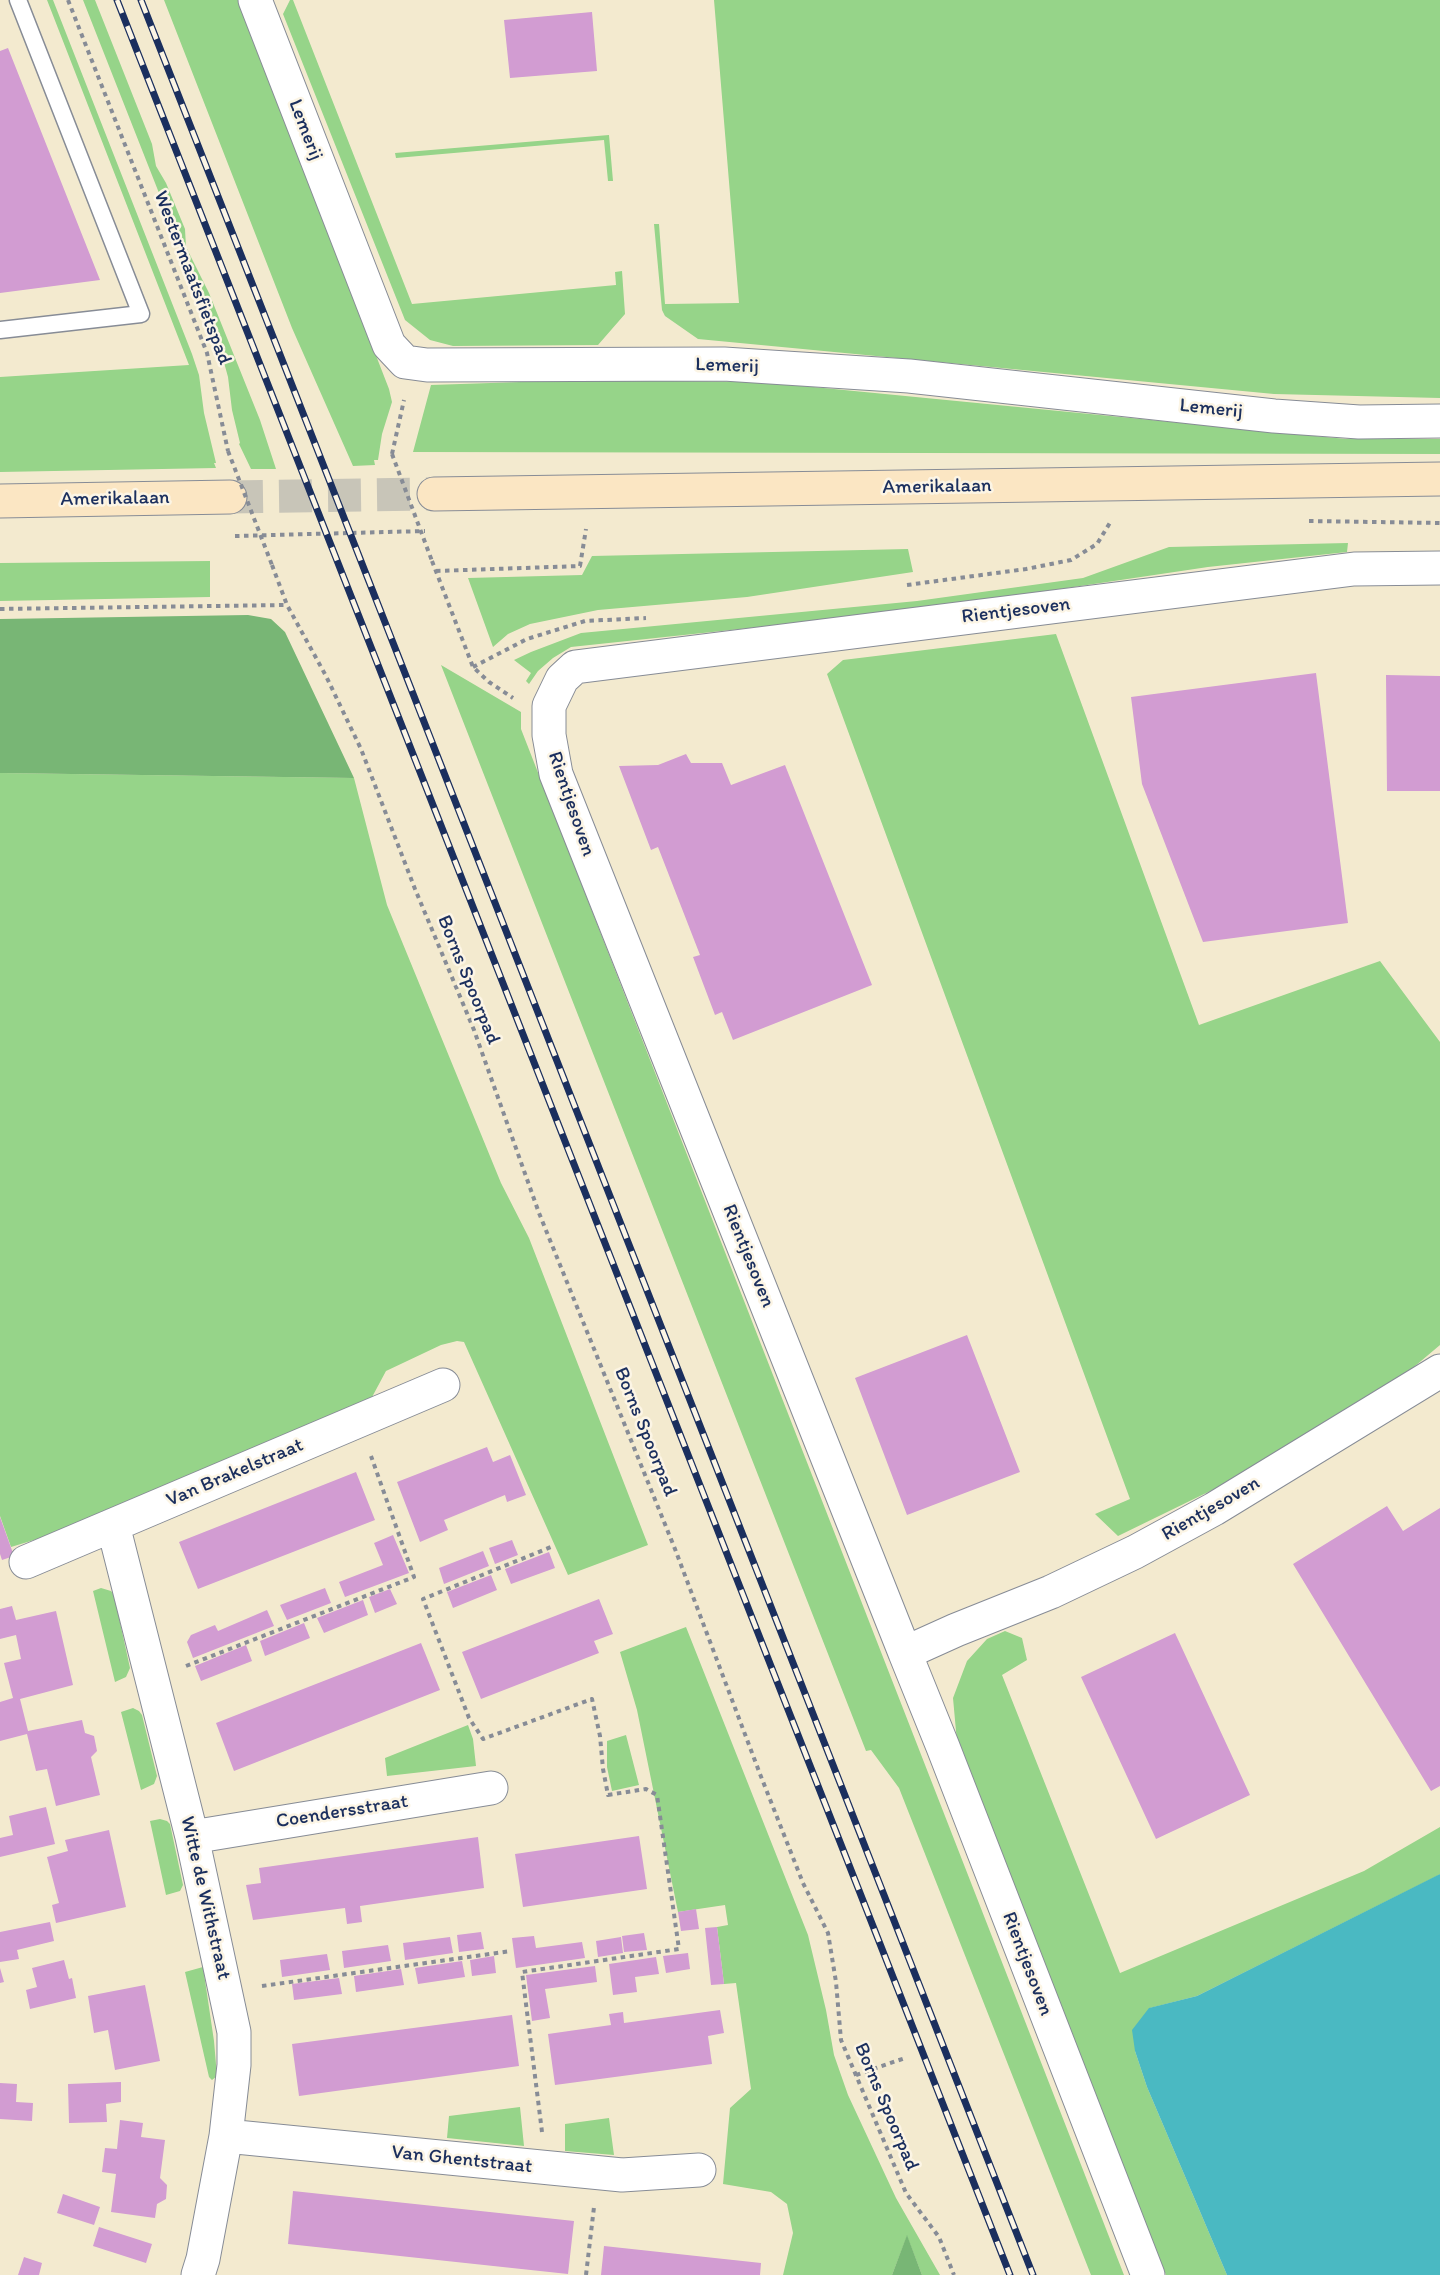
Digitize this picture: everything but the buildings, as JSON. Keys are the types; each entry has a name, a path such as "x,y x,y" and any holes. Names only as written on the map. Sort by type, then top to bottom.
{"main road":[{"name":"Amerikalaan","path":"434,494 1440,479"},
{"name":"Amerikalaan","path":"0,501 230,497"}],"street":[{"name":"Lemerij","path":"255,0 389,345 405,362 427,365 724,364 909,376 1274,416 1359,422 1440,421"},
{"name":"Rientjesoven","path":"1148,2275 943,1747 556,774 549,735 549,706 562,679 575,667 1354,569 1440,568"},
{"name":"Rientjesoven","path":"905,1653 1051,1592 1145,1546 1214,1509 1440,1371"},
{"name":"Van Brakelstraat","path":"27,1562 443,1385"},
{"name":"Witte de Withstraat","path":"113,1526 192,1837 234,2031 234,2065 226,2136 198,2275"},
{"name":"Coendersstraat","path":"192,1837 491,1788"},
{"name":"Van Ghentstraat","path":"226,2136 622,2175 699,2170"}],"lane":[{"path":"0,330 141,314 18,0"}],"path":[{"name":"Westermaatsfietspad","path":"68,0 207,353 228,451 287,604"},
{"path":"405,362 405,395 392,454 473,667 489,682 517,700 549,706"},
{"path":"900,586 1026,569 1071,560 1097,544 1111,520"},
{"path":"436,571 580,566 586,528 575,528"},
{"path":"232,536 436,531"},
{"path":"0,609 287,604"},
{"name":"Borns Spoorpad","path":"287,604 361,748 415,889 474,1030 539,1213 675,1549 760,1774 803,1883 828,1933 836,1982 841,2040 906,2193 939,2237 954,2275"},
{"path":"473,667 527,639 585,621 657,617"},
{"path":"152,1679 414,1577 358,1421"},
{"path":"547,2168 522,1972 679,1949 657,1795 646,1789 608,1795 600,1736 592,1699 483,1739 469,1719 423,1599 551,1547"},
{"path":"225,1991 511,1951"},
{"path":"856,2075 905,2058"},
{"path":"586,2275 598,2173"}],"green space":[{"path":"47,0 53,0 192,354 199,375 204,413 216,468 0,472 0,377 189,365"},
{"path":"83,0 95,0 152,144 156,166 166,183 185,229 186,247 209,293 260,420 276,469 251,469 239,444 228,377 220,348"},
{"path":"164,0 238,0 389,389 392,402 382,434 378,460 374,460 375,465 353,466 292,328"},
{"path":"290,0 293,0 412,304 616,285 615,272 622,271 625,314 598,345 453,346 430,340 405,320 283,14"},
{"path":"714,0 1440,0 1440,398 1274,394 698,339 665,316 662,310 654,224 659,224 665,304 739,303"},
{"path":"609,135 613,181 608,181 604,140 396,158 395,153"},
{"path":"580,380 762,382 1346,439 1440,439 1440,454 413,452 431,385"},
{"path":"1348,543 1347,552 1208,567 919,610 571,647 538,671 529,684 526,681 531,673 514,660 581,633 917,601 1083,578 1169,547"},
{"path":"908,549 913,572 747,597 598,610 530,624 508,634 493,647 468,578 582,575 592,556"},
{"path":"210,561 210,597 0,601 0,563"},
{"path":"248,615 271,619 285,632 354,778 0,773 0,619"},
{"path":"1056,634 1199,1025 1380,961 1440,1042 1440,1345 1389,1388 1241,1476 1118,1536 1095,1514 1130,1499 827,674 843,660"},
{"path":"441,665 521,712 521,729 1124,2275 1091,2275 899,1788 871,1750 866,1751"},
{"path":"0,773 354,778 387,905 501,1183 529,1238 648,1545 568,1575 464,1342 457,1341 441,1345 386,1371 371,1399 103,1519 11,1547 0,1516"},
{"path":"101,1588 111,1591 114,1595 130,1668 126,1677 115,1682 93,1591"},
{"path":"686,1627 808,1935 834,2055 848,2095 896,2198 940,2275 922,2275 907,2236 892,2275 783,2275 793,2233 787,2204 771,2192 723,2184 730,2108 751,2089 736,1983 724,1984 717,1927 728,1925 725,1905 678,1912 637,1710 620,1652"},
{"path":"1005,1631 1022,1638 1027,1660 1002,1675 1120,1973 1364,1871 1440,1827 1440,1874 1437,1876 1197,1996 1150,2008 1135,2051 1147,2087 1227,2275 1166,2275 957,1742 953,1698 967,1661 987,1639"},
{"path":"133,1708 142,1715 157,1776 154,1784 141,1790 121,1712"},
{"path":"468,1725 473,1739 476,1766 387,1776 385,1758"},
{"path":"626,1735 639,1785 612,1791 607,1767 607,1741"},
{"path":"160,1819 170,1824 183,1885 180,1891 166,1895 150,1821"},
{"path":"203,1967 217,2076 212,2080 209,2077 185,1972"},
{"path":"520,2107 524,2146 447,2138 449,2116"},
{"path":"609,2118 614,2155 565,2151 565,2124"},
{"path":"907,2235 922,2275 892,2275"}],"water":[{"path":"1440,1874 1440,2275 1227,2275 1147,2087 1135,2051 1132,2030 1149,2008 1197,1996"}],"tunnel":[{"path":"230,497 434,494"}],"railway":[{"path":"117,0 1010,2275"},
{"path":"141,0 1033,2275"}]}
